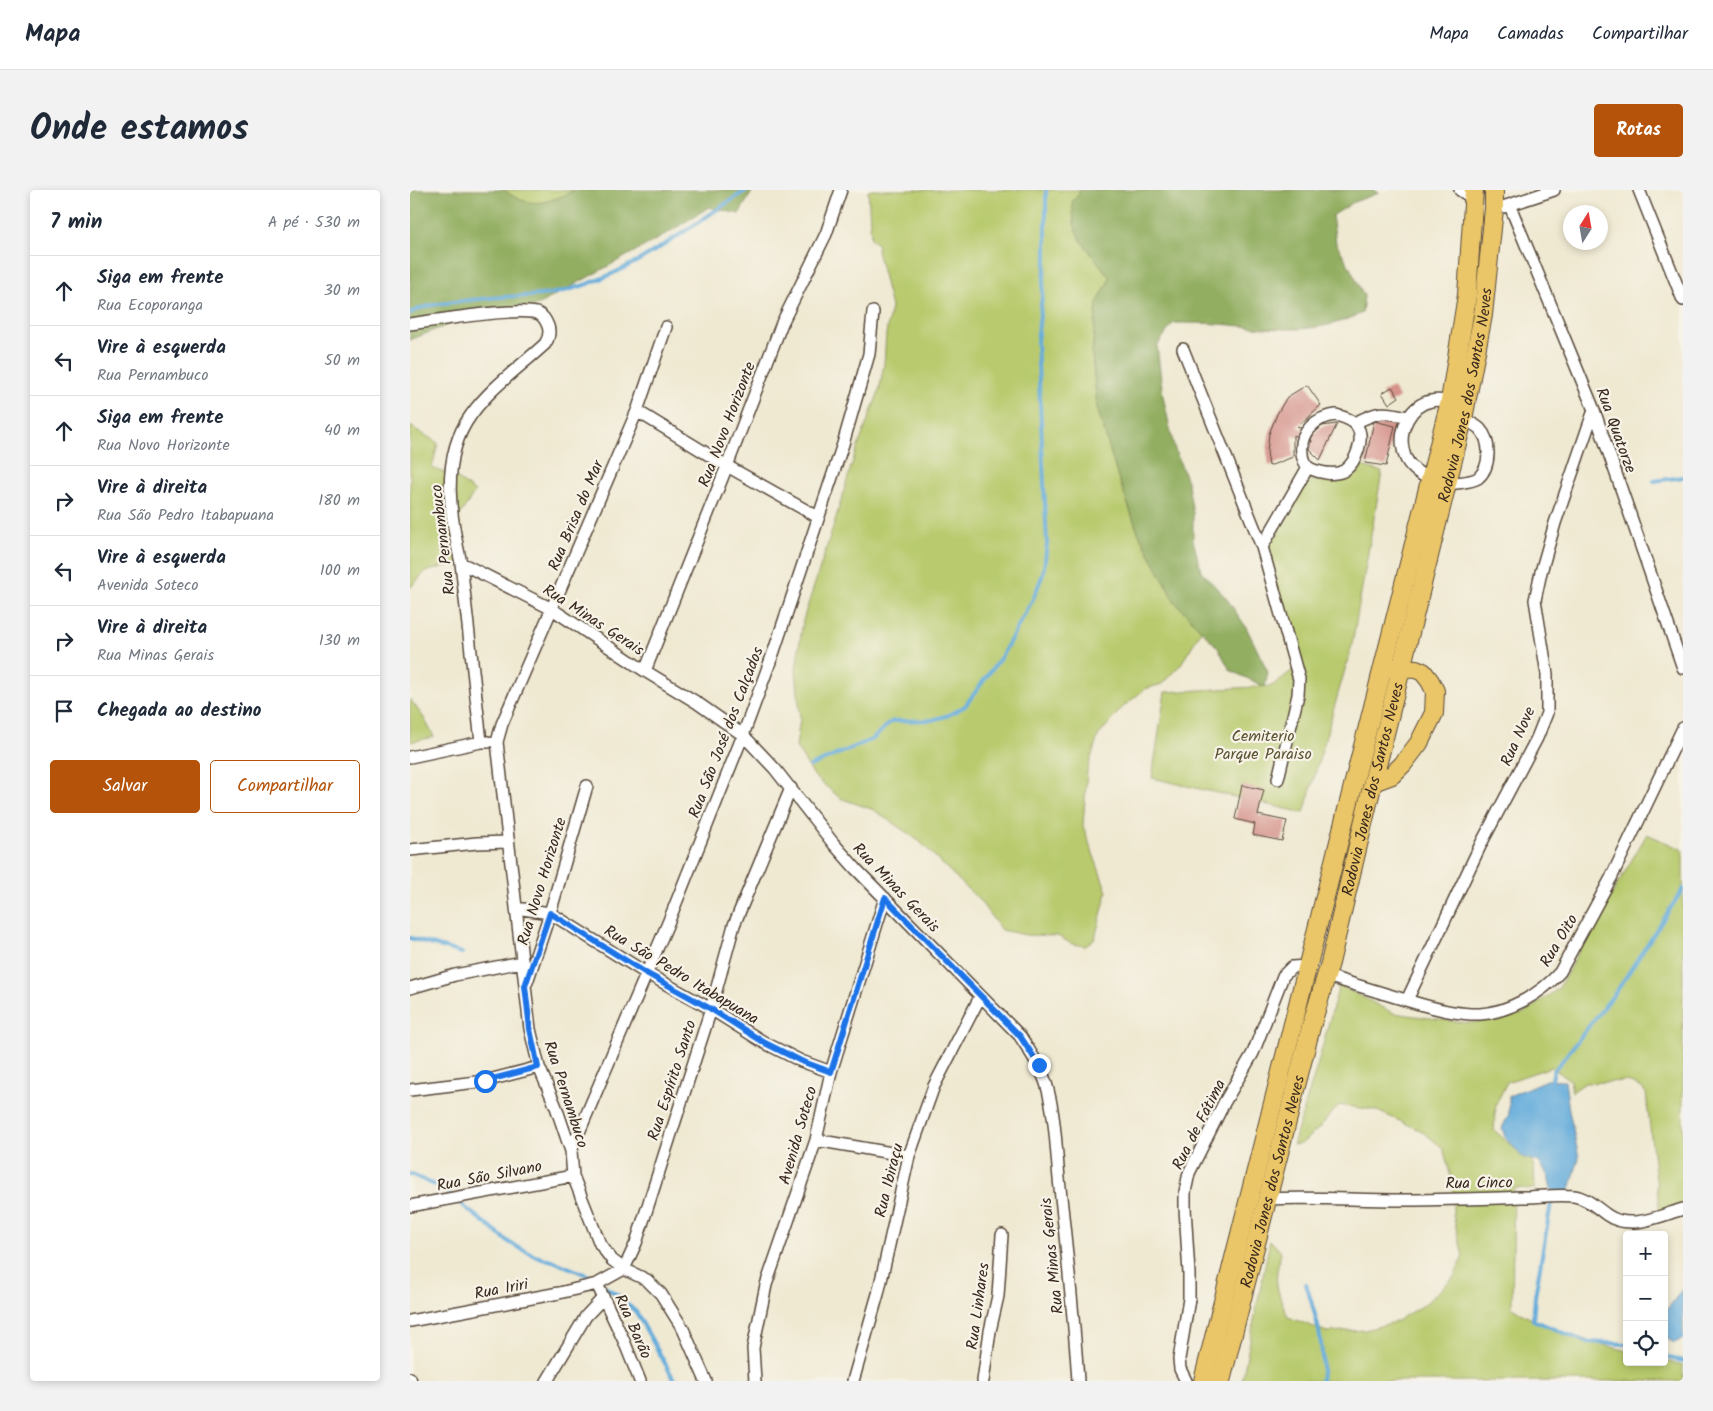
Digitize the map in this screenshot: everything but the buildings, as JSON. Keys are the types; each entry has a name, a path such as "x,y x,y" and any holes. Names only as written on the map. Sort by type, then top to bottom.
{"main road":[{"name":"Rodovia Jones dos Santos Neves","path":"1220,1381 1327,976 1463,419 1502,207 1494,190"},
{"name":"Rodovia Jones dos Santos Neves","path":"1203,1381 1450,400 1467,295 1469,193"},
{"path":"1373,782 1392,774 1403,764 1419,743 1434,713 1435,692 1423,672 1402,667 1382,668"}],"street":[{"name":"Rua Novo Horizonte","path":"645,671 728,466 782,323 826,234 841,190"},
{"path":"1502,207 1554,190"},
{"path":"1639,190 1683,300"},
{"name":"Rua Quatorze","path":"1502,207 1594,410 1683,668"},
{"name":"Rua Pernambuco","path":"410,324 492,314 535,312 544,317 548,327 548,340 486,397 471,415 456,444 450,482 481,742"},
{"name":"Rua São José dos Calçados","path":"571,1151 668,923 743,735 777,642 844,444 869,354 873,312"},
{"name":"Rua Brisa do Mar","path":"498,742 502,724 637,411 666,327"},
{"path":"1183,349 1262,547 1299,679 1298,695 1278,779"},
{"path":"1450,400 1430,401 1417,407 1408,416 1403,434 1403,450 1409,462 1429,480 1448,484 1474,480 1481,475 1487,462 1485,436 1479,428 1463,419"},
{"name":"Rua Nove","path":"1407,1000 1482,842 1537,738 1547,713 1547,674 1537,620 1536,594 1555,524 1594,410"},
{"path":"637,411 818,517"},
{"path":"1355,423 1373,413 1379,412 1408,416"},
{"path":"1336,415 1355,423 1359,429 1359,443 1354,461 1349,467 1344,471 1331,474 1308,467 1303,458 1301,443 1311,426 1322,417 1336,415"},
{"path":"1262,547 1308,467"},
{"name":"Rua Minas Gerais","path":"461,563 552,609 645,671 696,702 743,735 764,755 792,788 834,843 980,997 1020,1036 1039,1065 1046,1085 1052,1119 1075,1323 1078,1381"},
{"name":"Rua Oito","path":"1327,976 1407,1000 1458,1012 1479,1014 1501,1011 1524,1000 1552,981 1568,957 1611,878 1683,728"},
{"path":"410,757 481,742 498,742"},
{"name":"Rua Pernambuco","path":"498,742 530,1029 538,1067 556,1107 571,1151 573,1176 600,1244 612,1260 624,1269 647,1280 666,1300 683,1329 706,1381"},
{"name":"Rua Novo Horizonte","path":"525,986 550,913 587,786"},
{"name":"Rua Espírito Santo","path":"624,1269 636,1243 711,1009 734,925 792,788"},
{"path":"410,850 477,843 508,842"},
{"name":"Avenida Soteco","path":"755,1381 753,1348 766,1285 816,1140 831,1072 885,898"},
{"name":"Rua São Pedro Itabapuana","path":"516,908 550,913 646,973 711,1009 765,1043 783,1053 831,1072"},
{"path":"410,988 455,974 522,962"},
{"name":"Rua de Fátima","path":"1186,1381 1180,1369 1178,1359 1189,1299 1185,1192 1189,1173 1224,1103 1253,1053 1284,976 1292,967 1307,966"},
{"name":"Rua Ibiraçu","path":"853,1381 878,1294 909,1156 934,1086 980,997"},
{"path":"410,1090 485,1081 538,1067"},
{"path":"816,1140 909,1156"},
{"name":"Rua São Silvano","path":"410,1206 573,1176"},
{"name":"Rua Cinco","path":"1267,1199 1296,1197 1409,1200 1543,1195 1575,1196 1584,1199 1609,1216 1628,1222 1641,1222 1683,1209"},
{"name":"Rua Linhares","path":"983,1381 990,1331 998,1296 1002,1235"},
{"path":"597,1284 624,1269"},
{"name":"Rua Barão","path":"597,1284 640,1381"},
{"name":"Rua Iriri","path":"410,1321 597,1284"},
{"path":"546,1381 586,1316 603,1298"}],"green space":[{"path":"410,190 504,190 522,200 539,202 548,201 575,190 753,190 739,214 709,207 663,236 534,307 484,310 410,340"},
{"path":"504,190 575,190 548,201 531,203 513,197"},
{"path":"868,190 1080,190 1079,194 1097,260 1110,278 1097,304 1092,354 1097,407 1117,474 1138,532 1175,602 1202,630 1181,664 1162,684 1145,689 1123,707 1098,736 1087,771 1083,826 1107,892 1095,938 1086,946 1072,944 1058,936 1026,935 1001,930 980,901 919,841 874,810 840,798 815,777 796,747 800,718 796,669 803,620 854,457 879,391 884,364 886,334 891,307 877,250 878,245 871,239"},
{"path":"1080,190 1374,190 1378,193 1354,202 1332,216 1336,243 1364,296 1362,313 1344,321 1309,328 1292,329 1173,323 1157,346 1163,396 1174,447 1188,484 1193,513 1193,540 1201,571 1227,599 1246,627 1268,672 1265,687 1230,670 1218,648 1175,602 1138,532 1117,474 1097,407 1092,354 1097,304 1110,278 1079,238 1074,224 1072,202"},
{"path":"410,426 438,443 432,468 457,478 475,492 452,527 460,562 425,572 410,588"},
{"name":"Cemiterio Parque Paraiso","path":"1359,465 1382,472 1352,645 1304,813 1152,778 1165,692 1272,686 1298,666 1265,553 1306,480 1336,481"},
{"path":"410,699 424,718 434,737 410,742"},
{"path":"1647,834 1683,850 1683,1211 1660,1214 1646,1093 1642,1088 1626,1081 1585,1083 1572,1092 1570,1080 1551,1067 1507,1082 1496,1104 1494,1130 1512,1146 1530,1158 1534,1167 1535,1189 1514,1188 1512,1308 1554,1329 1623,1350 1623,1366 1668,1366 1668,1362 1683,1365 1683,1381 1242,1381 1270,1240 1281,1252 1277,1271 1277,1285 1288,1317 1327,1332 1365,1330 1395,1322 1426,1303 1454,1277 1463,1256 1453,1215 1453,1185 1443,1148 1420,1130 1375,1110 1339,1105 1319,1128 1301,1144 1293,1145 1339,985 1393,1013 1467,1023 1499,1020 1524,1013 1559,988"}],"water":[{"path":"1546,1080 1565,1081 1579,1158 1569,1193 1552,1193 1548,1176 1539,1162 1522,1157 1505,1137 1502,1128 1509,1114 1509,1096"},
{"path":"1683,1288 1683,1339 1674,1343 1668,1339 1668,1309"}],"waterway":[{"path":"410,313 443,303 552,293 593,282 617,272 661,247 747,190"},
{"path":"810,766 873,739 893,721 932,720 949,715 965,706 1001,657 1033,599 1043,574 1047,544 1037,342 1046,260 1046,190"},
{"path":"1654,481 1683,477"},
{"path":"1551,1083 1554,1071 1618,989 1683,889"},
{"path":"410,938 462,953"},
{"path":"410,1174 437,1186 452,1196"},
{"path":"1552,1197 1535,1296 1533,1320 1586,1342 1623,1344"},
{"path":"457,1201 510,1243 535,1256 587,1275 619,1296 636,1312 675,1381"},
{"path":"1306,1284 1321,1344 1321,1381"},
{"path":"1668,1358 1683,1361"}],"route":[{"path":"485,1081 538,1067 530,1029 525,986 550,913 646,973 711,1009 765,1043 801,1061 831,1072 885,898 980,997 1011,1026 1039,1065"}]}
